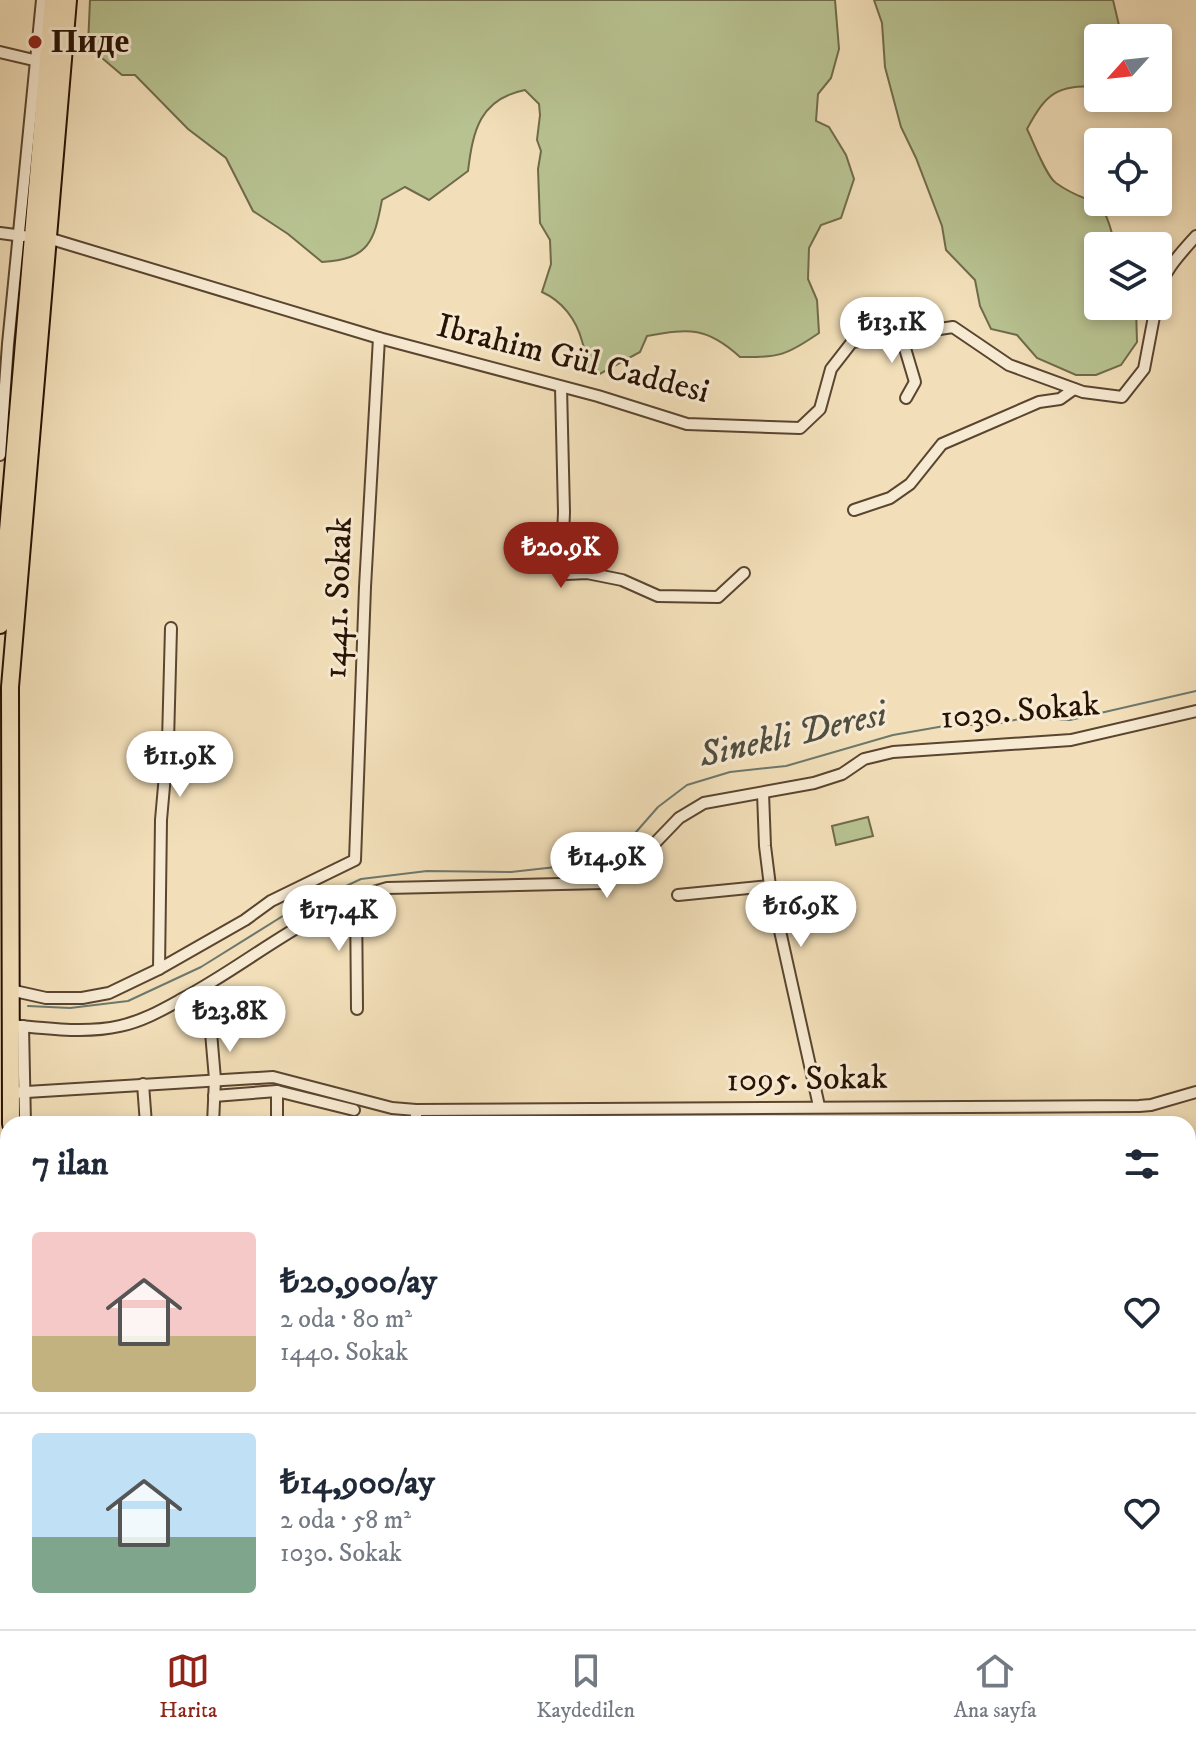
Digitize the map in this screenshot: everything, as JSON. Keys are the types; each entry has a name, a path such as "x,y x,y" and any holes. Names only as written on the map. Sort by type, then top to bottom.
{"highway":[{"path":"13,1116 17,1093 16,1026 10,990 10,687 42,62 53,0"},
{"path":"0,625 10,345 33,237 68,0"},
{"path":"0,1585 0,1629"}],"street":[{"path":"0,52 42,62 42,0"},
{"name":"Ibrahim Gül Caddesi","path":"0,233 33,237 687,424 800,428 820,409 831,369 852,342 953,327 1009,365 1074,389 1122,397 1144,369 1153,320"},
{"path":"1172,267 1196,236"},
{"path":"901,335 915,382 906,398"},
{"name":"1441. Sokak","path":"159,969 245,920 271,901 355,860 365,587 379,338"},
{"path":"0,455 10,345"},
{"path":"561,387 562,561 566,574 587,573 622,580 658,596 718,597 744,573"},
{"path":"854,510 890,498 910,484 942,444 1039,402 1060,399 1074,389"},
{"path":"10,990 46,998 82,998 109,993 159,969 161,820 168,741 171,628"},
{"name":"1030. Sokak","path":"16,1026 71,1030 118,1027 145,1019 207,986 283,936 356,896 387,888 603,883 630,869 679,818 704,803 814,783 842,774 864,759 893,752 1071,740 1196,711"},
{"path":"763,793 770,886 819,1106"},
{"path":"678,895 770,886"},
{"path":"356,896 357,1009"},
{"path":"207,986 215,1079 213,1116"},
{"path":"23,1116 17,1093 273,1077 355,1105"},
{"path":"143,1084 145,1116"},
{"path":"214,1096 277,1091 355,1105"},
{"path":"277,1091 277,1116"},
{"name":"1095. Sokak","path":"355,1105 416,1110 1139,1106 1196,1092"},
{"path":"354,1116 355,1105"},
{"path":"416,1110 416,1116"}],"green space":[{"path":"90,0 835,0 839,49 831,78 818,94 816,121 829,127 846,155 854,179 841,218 821,225 809,248 808,279 817,300 819,333 782,354 753,357 740,357 718,340 697,332 647,336 640,352 596,376 588,364 572,318 556,300 542,292 551,264 550,240 540,223 538,169 541,151 537,140 540,115 539,104 525,90 498,101 482,118 476,130 468,171 429,200 405,187 382,200 376,227 367,246 350,257 322,262 253,211 226,158 188,129 135,75 122,75 88,46"},
{"path":"874,0 1113,0 1119,24 1084,24 1084,87 1062,90 1047,99 1027,129 1052,179 1084,198 1084,216 1106,216 1111,232 1084,232 1084,320 1136,320 1137,342 1121,365 1096,375 1076,375 1037,358 1017,335 991,329 980,306 975,280 946,250 942,226 901,127 885,67 882,23"},
{"path":"868,817 873,836 836,845 832,826"}],"waterway":[{"name":"Sinekli Deresi","path":"28,1006 70,1008 128,1001 201,967 286,914 361,879 427,871 511,872 574,865 615,856 658,807 687,785 730,772 786,766 893,735 950,725 991,725 1024,718 1070,720 1196,691"}],"place":[{"name":"Пиде","path":"35,42"}]}
